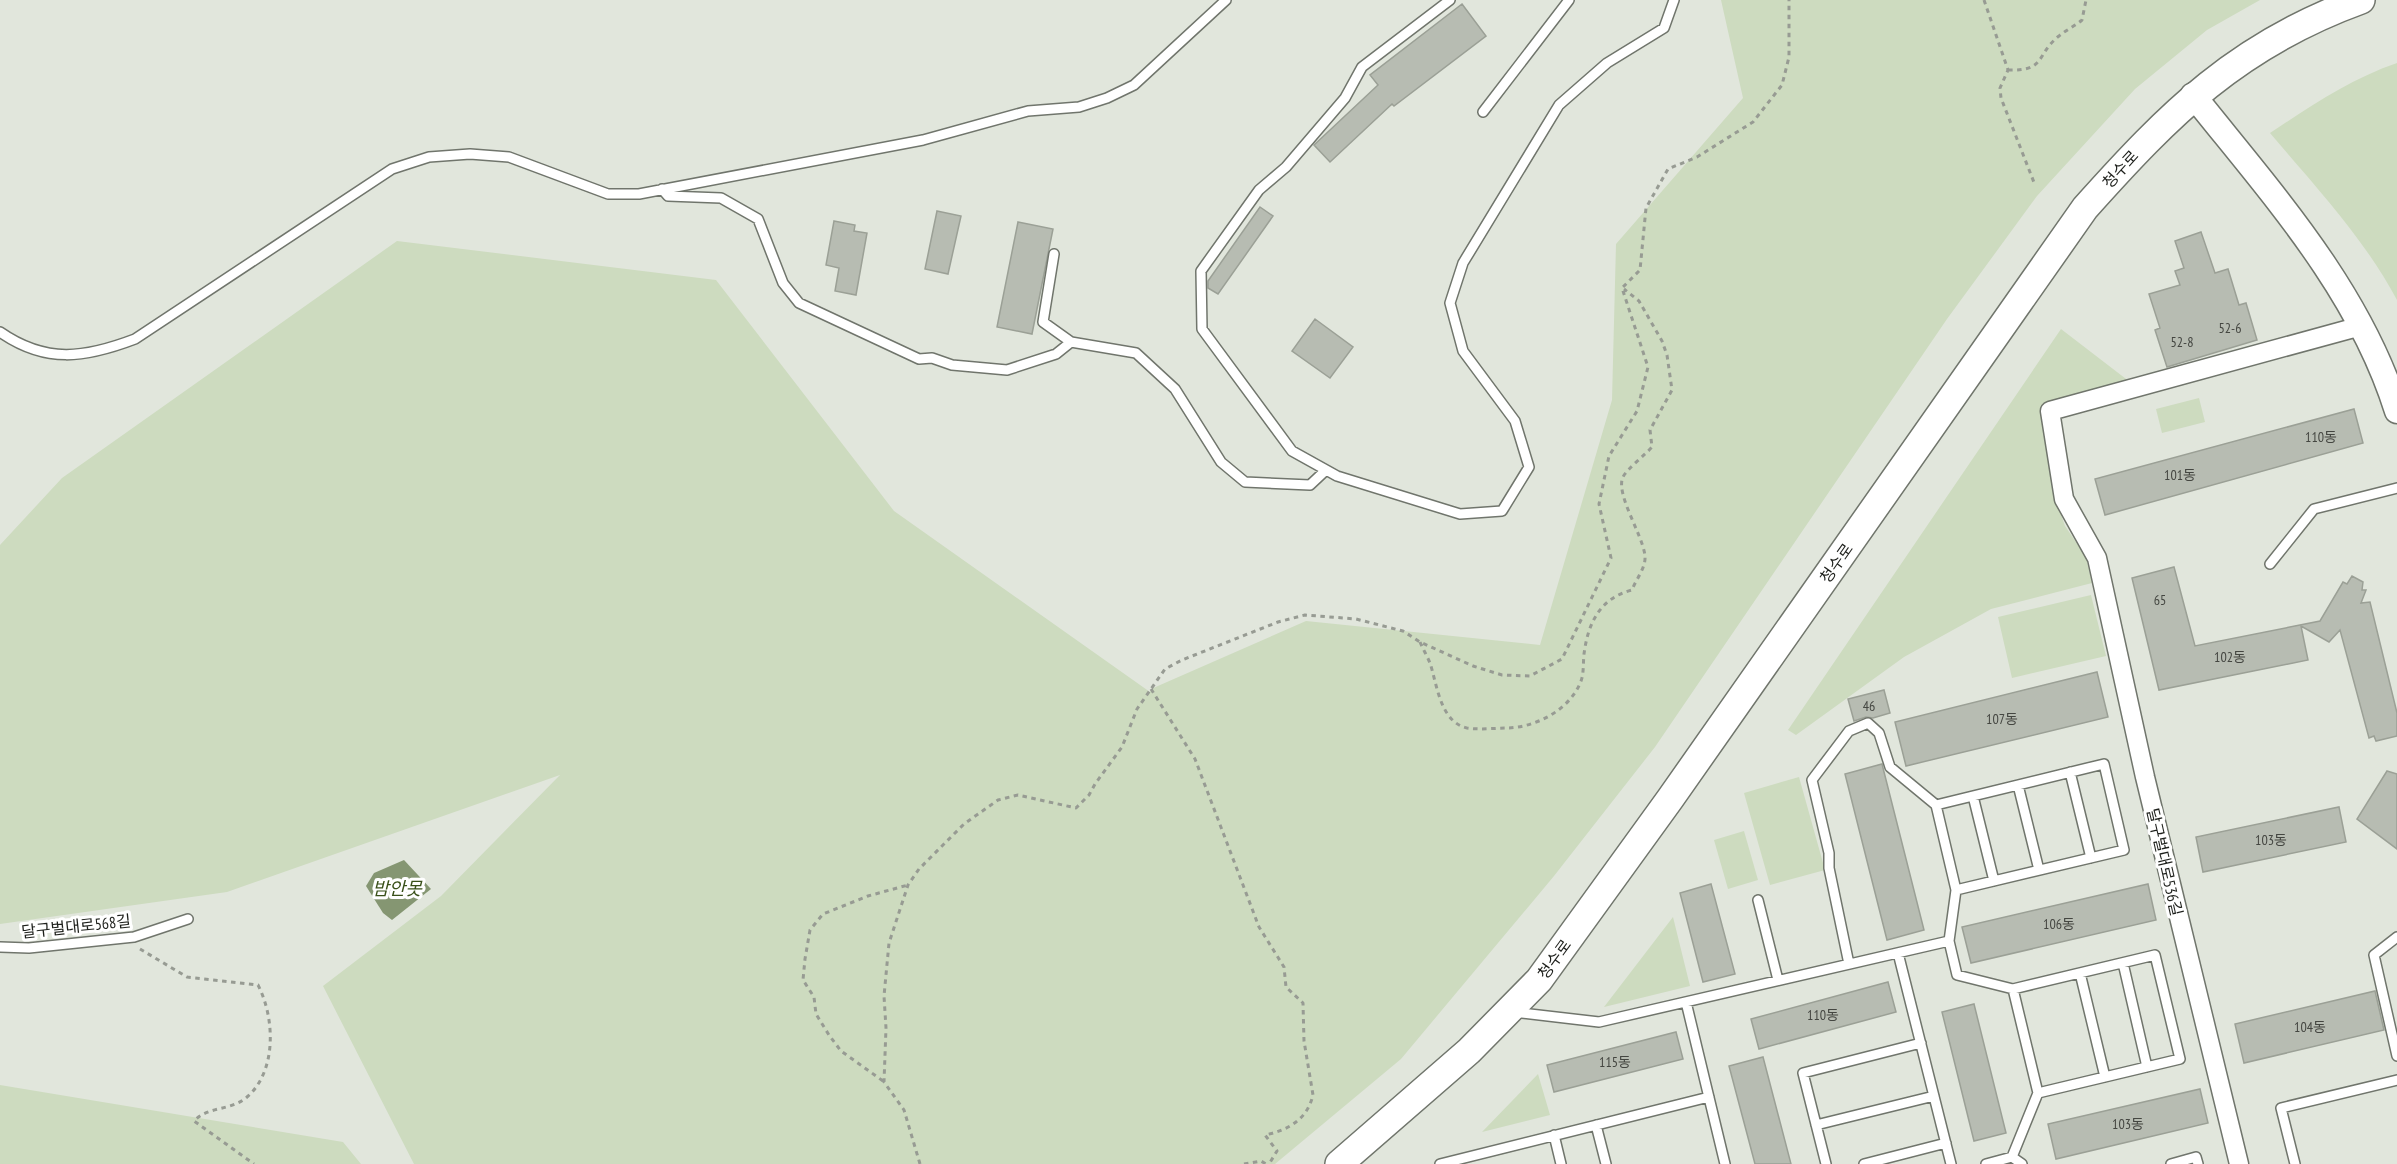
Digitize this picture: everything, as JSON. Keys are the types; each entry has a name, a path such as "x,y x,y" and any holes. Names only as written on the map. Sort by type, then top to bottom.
{"main road":[{"name":"청수로","path":"1339,1164 1469,1051 1539,980 1677,789 2085,208 2142,144 2193,95 2236,62 2278,37 2361,0"}],"street":[{"path":"2193,95 2316,250 2361,326 2387,378 2397,411"},
{"name":"달구벌대로536길","path":"2239,1164 2145,777 2097,558 2064,499 2050,411 2361,326"}],"lane":[{"path":"0,333 17,344 38,351 68,356 102,352 135,339 392,169 429,157 470,154 509,157 608,194 639,194 923,140 1028,111 1079,107 1107,98 1134,84 1226,0"},
{"path":"1450,0 1362,68 1345,98 1286,167 1259,190 1201,271 1202,329 1292,451 1337,476 1460,514 1502,511 1529,467 1515,421 1463,351 1450,303 1463,263 1559,105 1607,63 1664,28 1674,0"},
{"path":"1483,112 1569,0"},
{"path":"662,189 668,196 721,198 758,219 783,283 799,303 919,358 932,358 952,365 1006,370 1056,354 1071,342"},
{"path":"1054,254 1043,322 1071,342 1136,353 1175,389 1221,462 1245,482 1310,485 1326,470"},
{"path":"2270,564 2314,509 2397,488"},
{"path":"1849,964 1829,868 1829,853 1812,780 1849,731 1868,723 1879,733 1890,766 1936,805 1956,890 1949,941 1957,975 2013,989 2155,955 2180,1059 2038,1093"},
{"path":"1936,805 2104,764 2124,850 1956,890"},
{"path":"2070,772 2091,858"},
{"path":"2018,785 2039,870"},
{"path":"1973,796 1994,881"},
{"path":"1758,900 1779,980"},
{"name":"달구벌대로568길","path":"0,947 29,948 134,937 188,919"},
{"path":"2397,937 2374,955 2397,1056"},
{"path":"1508,1012 1599,1022 1949,941"},
{"path":"1898,952 1951,1164"},
{"path":"2123,963 2147,1067"},
{"path":"2080,973 2105,1077"},
{"path":"2012,1157 2038,1093 2013,989"},
{"path":"1686,1002 1725,1164"},
{"path":"1826,1164 1803,1073 1921,1043"},
{"path":"2295,1164 2282,1108 2397,1080"},
{"path":"1816,1125 1934,1096"},
{"path":"1440,1164 1709,1097"},
{"path":"1596,1125 1606,1164"},
{"path":"1554,1136 1561,1164"},
{"path":"1864,1164 1946,1143"},
{"path":"1986,1164 2012,1157"},
{"path":"2012,1157 2022,1164"},
{"path":"2171,1164 2196,1157 2198,1164"}],"path":[{"path":"1622,288 1640,270 1646,208 1668,169 1697,157 1753,122 1782,85 1789,57 1789,0"},
{"path":"1984,0 2008,70 2000,88 2001,98 2035,185"},
{"path":"2008,70 2025,70 2037,66 2057,37 2082,20 2086,0"},
{"path":"884,1082 886,1028 884,996 889,943 908,885 919,869 964,824 998,800 1018,795 1076,808 1089,795 1122,747 1137,709 1165,669 1278,622 1305,615 1356,619 1404,631 1420,642 1473,666 1502,675 1530,676 1562,659 1611,558 1599,504 1609,456 1637,411 1648,367 1622,288"},
{"path":"1420,642 1430,663 1442,703 1452,720 1465,727 1513,728 1538,724 1571,697 1581,682 1591,620 1598,610 1618,594 1632,590 1644,565 1645,555 1636,525 1621,489 1623,476 1652,447 1650,430 1672,390 1662,340 1639,301 1622,288"},
{"path":"1151,688 1195,759 1259,927 1284,967 1286,987 1303,1003 1304,1041 1313,1095 1308,1108 1293,1125 1284,1131 1265,1135 1277,1151 1268,1164 1261,1161 1244,1164"},
{"path":"908,885 851,902 824,914 810,930 803,980 814,997 816,1014 828,1035 841,1051 884,1082 904,1110 921,1163"},
{"path":"117,939 142,949 187,977 258,985 266,1002 272,1031 269,1052 258,1082 246,1097 226,1107 202,1112 194,1121 254,1164"}],"shaded area":[{"path":"1721,0 2260,0 2207,30 2135,89 2037,196 1947,319 1655,747 1554,876 1401,1059 1275,1164 414,1164 323,986 441,896 560,775 227,892 0,924 0,545 62,478 397,241 716,280 894,511 1150,692 1151,689 1306,621 1540,645 1612,400 1616,244 1743,98"},
{"path":"2397,63 2397,300 2370,255 2270,133 2347,85"},
{"path":"2061,329 2130,382 2041,409 2055,497 2065,526 2086,557 2092,583 1991,609 1904,657 1796,735 1788,730"},
{"path":"2199,398 2205,422 2162,433 2156,409"},
{"path":"2091,595 2106,656 2012,678 1998,617"},
{"path":"1799,777 1825,870 1770,885 1744,793"},
{"path":"1744,831 1758,880 1728,889 1714,840"},
{"path":"1673,917 1690,986 1604,1007"},
{"path":"1538,1074 1550,1115 1482,1132"},
{"path":"0,1085 343,1142 361,1164 0,1164"}],"water":[{"name":"밤안못","path":"404,860 431,889 392,920 383,913 366,886 374,873"}],"building":[{"path":"1462,4 1486,36 1394,106 1392,104 1330,162 1314,145 1378,85 1370,75"},
{"path":"1260,207 1273,216 1218,294 1208,288 1208,281"},
{"path":"937,211 961,216 948,274 925,269"},
{"path":"834,221 855,225 854,231 867,233 856,295 835,291 839,268 826,265"},
{"path":"1018,222 1053,229 1032,334 997,327"},
{"path":"2201,232 2215,273 2228,269 2239,305 2246,303 2257,340 2167,367 2155,330 2160,328 2149,294 2180,285 2175,271 2184,268 2175,241"},
{"path":"1315,319 1353,347 1330,378 1292,351"},
{"path":"2354,409 2363,443 2105,515 2095,479"},
{"path":"2174,567 2195,646 2320,621 2343,582 2347,584 2352,576 2363,582 2362,590 2366,590 2361,603 2370,602 2397,713 2397,736 2376,741 2374,736 2369,738 2340,630 2329,642 2301,626 2308,660 2159,690 2132,578"},
{"path":"2097,672 2108,717 1906,766 1895,722"},
{"path":"1884,690 1890,713 1854,721 1848,699"},
{"path":"1882,764 1924,930 1887,940 1845,774"},
{"path":"2387,771 2397,774 2397,849 2357,819"},
{"path":"2339,807 2346,842 2203,872 2196,837"},
{"path":"1711,884 1735,974 1703,982 1680,893"},
{"path":"2148,884 2156,920 1971,963 1962,927"},
{"path":"1888,982 1896,1012 1759,1049 1751,1019"},
{"path":"2375,991 2384,1030 2244,1063 2235,1024"},
{"path":"1974,1004 2006,1133 1974,1141 1942,1012"},
{"path":"1676,1032 1683,1059 1554,1092 1547,1065"},
{"path":"1763,1057 1791,1164 1755,1164 1729,1066"},
{"path":"2200,1089 2208,1123 2056,1159 2048,1124"}]}
